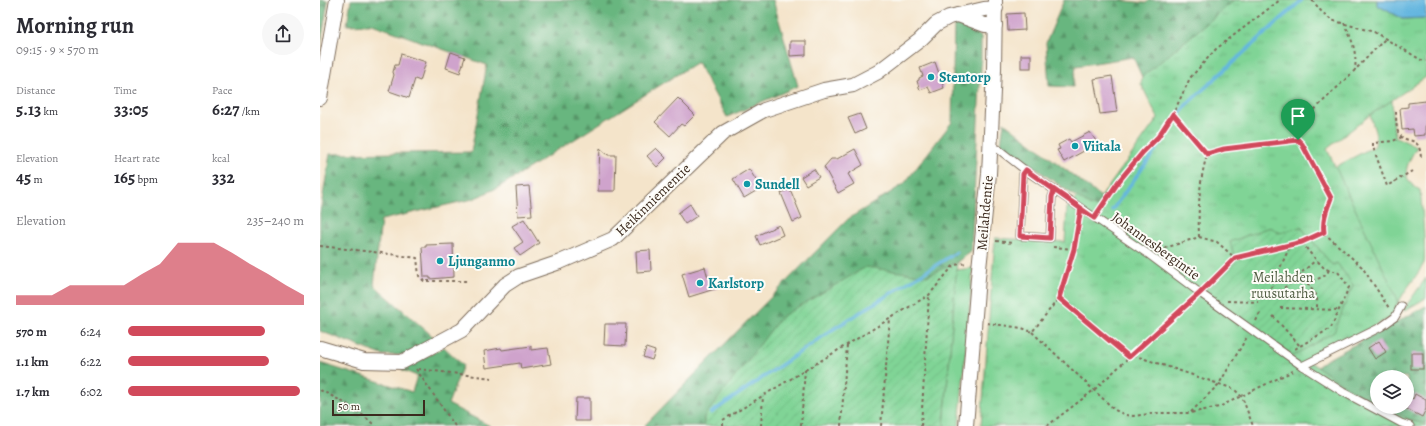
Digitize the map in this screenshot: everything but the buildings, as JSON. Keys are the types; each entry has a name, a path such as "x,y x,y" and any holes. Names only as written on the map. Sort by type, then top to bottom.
{"street":[{"path":"320,98 337,0"},
{"name":"Heikinniementie","path":"320,348 364,361 402,362 462,330 505,285 519,276 560,262 613,239 723,133 764,110 824,90 853,85 878,72 920,40 936,24 950,17 995,4"},
{"name":"Meilahdentie","path":"966,426 991,148 995,4"},
{"path":"958,15 985,25 995,25"}],"lane":[{"name":"Johannesbergintie","path":"991,148 998,149 1054,190 1148,254 1302,366 1343,392 1399,424 1410,426"},
{"path":"1026,170 1023,174 1020,236 1050,238 1052,197 1054,190"},
{"path":"1302,366 1381,327 1395,317 1401,306"}],"path":[{"path":"1094,218 1124,175 1158,137 1173,114 1190,78 1216,49 1280,0"},
{"path":"1312,0 1320,11 1331,20 1374,32 1426,61"},
{"path":"1344,23 1351,36 1356,55 1354,71"},
{"path":"1298,140 1302,125 1306,118 1385,39"},
{"path":"1396,112 1398,131 1402,137 1417,143 1421,148 1421,159"},
{"path":"1173,114 1207,154"},
{"path":"1402,137 1393,141 1373,143 1373,147 1387,186 1412,171"},
{"path":"1207,154 1224,149 1298,140"},
{"path":"1298,140 1302,144 1331,198 1324,220 1324,232 1362,267 1395,317"},
{"path":"1199,237 1200,190 1202,170 1207,154"},
{"path":"1032,332 1059,298 1074,249 1081,208"},
{"path":"1047,426 1094,390 1200,293 1235,258 1302,242 1324,232"},
{"path":"1148,254 1199,237 1217,242 1235,258"},
{"path":"1273,316 1300,346 1330,328 1349,287 1338,272 1325,269 1302,242"},
{"path":"1268,294 1291,244"},
{"path":"320,246 417,258 419,276 424,281 467,281"},
{"path":"1275,296 1316,260"},
{"path":"723,426 723,420 929,295 954,266 972,262"},
{"path":"1307,284 1326,275 1329,270"},
{"path":"1300,274 1317,296 1317,310"},
{"path":"921,426 929,295"},
{"path":"1059,298 1129,357 1136,356 1234,389 1242,397 1253,426"},
{"path":"1210,300 1258,302"},
{"path":"1280,308 1338,310"},
{"path":"1190,412 1219,384 1260,313"},
{"path":"881,426 890,319"},
{"path":"986,323 1022,328 1032,332 1115,410 1125,415 1133,416 1158,413 1190,412 1219,407 1242,397 1302,366"},
{"path":"841,426 847,345"},
{"path":"454,426 415,368 492,378"},
{"path":"801,426 805,370"},
{"path":"320,390 342,401 367,418 375,426"},
{"path":"761,426 763,396"}],"green space":[{"path":"320,0 328,2 320,49"},
{"path":"351,0 773,0 798,86 727,117 697,62 499,187 473,199 381,220 374,285 438,341 406,355 382,355 320,331 320,213 330,154 471,152 487,65 372,24 347,25"},
{"path":"1064,0 1117,0 1146,3 1149,0 1377,0 1173,80 1142,77 1133,57 1076,66 1073,87 1049,86 1046,43"},
{"path":"1235,0 1377,0 1377,5 1402,19 1426,18 1426,77 1370,115 1327,149 1398,300 1392,317 1307,360 1351,390 1370,400 1370,414 1398,414 1415,422 1426,424 1426,426 981,426 995,238 1065,242 1067,208 1077,197 1089,205 1097,208 1101,197 1158,118 1141,84 1142,77"},
{"path":"954,23 969,25 981,37 981,66 971,252 957,262 927,276 866,268 704,417 704,426 644,426 848,219 904,184 952,122"},
{"path":"1392,100 1394,130 1396,137 1417,147 1406,170 1409,181 1413,186 1420,190 1424,249 1424,263 1404,292 1395,311 1335,167 1375,146 1376,135 1370,115"},
{"path":"1004,122 1101,197 1096,208 1089,206 1001,144"},
{"name":"Meilahden ruusutarha","path":"1271,227 1279,233 1301,227 1332,265 1337,263 1353,285 1334,332 1293,356 1204,291 1236,261 1230,242"},
{"path":"957,262 944,426 704,426 704,417 781,317 866,267 927,276"},
{"path":"973,268 959,426 944,426 956,270"},
{"path":"1426,278 1426,298 1404,311 1403,310"},
{"path":"1426,306 1426,424 1415,422 1398,414 1414,414 1414,370 1370,370 1370,400 1351,390 1317,367 1326,360"},
{"path":"444,347 463,365 448,404 490,426 320,426 320,363 412,392 417,376 402,370"}],"water":[{"path":"1377,0 1426,0 1426,18 1402,19 1377,5"}],"waterway":[{"path":"1112,210 1165,137 1186,105 1302,0"},
{"path":"711,413 835,328 957,252"}],"place":[{"name":"Stentorp","path":"931,77"},
{"name":"Viitala","path":"1075,146"},
{"name":"Sundell","path":"747,184"},
{"name":"Ljunganmo","path":"440,261"},
{"name":"Karlstorp","path":"700,283"}],"route":[{"path":"1298,140 1224,149 1207,154 1173,114 1158,137 1143,152 1119,181 1094,218 1081,208 1026,170 1023,174 1020,236 1050,238 1052,197 1054,190 1081,208 1074,249 1059,298 1129,357 1200,293 1235,258 1302,242 1324,232 1324,220 1331,198 1302,144 1298,140"}]}
